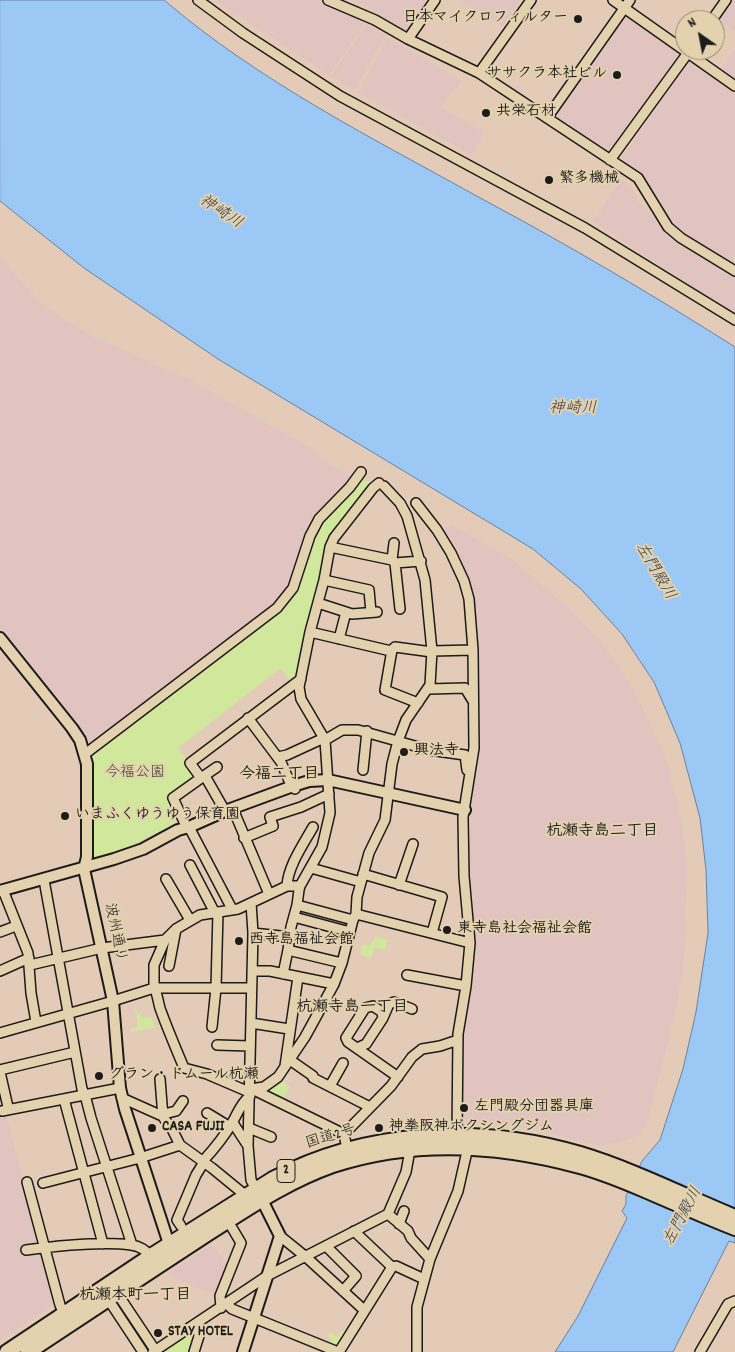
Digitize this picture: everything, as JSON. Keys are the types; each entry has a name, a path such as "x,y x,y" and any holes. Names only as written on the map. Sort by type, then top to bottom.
{"highway":[{"name":"国道2号","path":"28,1352 112,1296 173,1249 299,1166 347,1149 375,1143 405,1139 480,1136 534,1143 577,1154 735,1228"},
{"name":"国道2号","path":"6,1352 151,1256 173,1249 228,1221 255,1194 333,1165 372,1155 410,1150 468,1147 532,1154 581,1166 609,1170 735,1217"}],"street":[{"path":"198,0 243,33 340,96 585,228 735,320"},
{"path":"408,39 435,0"},
{"path":"479,72 531,0"},
{"path":"612,0 675,42"},
{"path":"547,118 630,0"},
{"path":"331,1 375,20 408,39 479,72 638,178 668,227 681,238 733,267"},
{"path":"610,160 682,60"},
{"path":"701,60 735,86"},
{"path":"85,754 281,604 293,588 310,536 319,520 350,487 360,472"},
{"path":"181,1226 177,1220 204,1161 214,1150 251,1092 264,1087 278,1077 305,1037 334,984 342,963 369,853 385,820 392,764 398,741 406,720 429,689 432,652 429,606 421,561 407,516 400,503 382,485 373,488 334,538 330,547 300,679 301,699 324,739 330,812 327,832 322,847 298,890 298,905 283,974"},
{"path":"416,503 437,530 451,553 464,581 469,599 474,650 474,748 463,817 464,876 470,943 458,1040 457,1136"},
{"path":"394,543 394,561 400,609"},
{"path":"330,547 394,561 421,561"},
{"path":"318,603 352,614 374,612 369,590 324,580"},
{"path":"339,639 346,612"},
{"path":"310,632 392,650 395,647 432,652 474,650"},
{"name":"波州通り","path":"0,638 72,728 80,740 85,754 87,764 87,857 84,869 113,1002 121,1093 140,1158 173,1249"},
{"path":"392,650 385,690 418,703"},
{"path":"268,894 244,838 229,810 190,763 300,679"},
{"path":"429,689 465,688 474,702"},
{"path":"248,718 278,757 294,788"},
{"path":"278,757 287,755 342,730 367,731 429,750 464,755 474,748"},
{"path":"363,770 367,731"},
{"path":"464,755 469,780"},
{"path":"217,767 173,798 232,909"},
{"path":"36,1022 31,993 28,954 2,891 84,869 143,849 178,830 188,828 229,810 310,781 328,780 465,810"},
{"path":"244,838 273,826 270,817 301,807 329,794"},
{"path":"287,886 293,864 312,827"},
{"path":"399,885 414,844"},
{"path":"190,865 217,913 216,988 212,1028"},
{"path":"311,868 399,885 442,897 432,933"},
{"path":"166,879 190,920"},
{"path":"44,880 82,1089 132,1245"},
{"path":"185,1078 184,1068 157,1002 156,990 154,988 154,965 165,940 176,929 200,915 238,908 287,886 300,886"},
{"path":"251,903 253,933 250,1046 251,1092 248,1146 251,1180 255,1194 280,1236 306,1256 364,1310"},
{"path":"298,905 432,933 470,943"},
{"path":"294,917 350,932"},
{"path":"0,932 16,926"},
{"path":"169,966 176,929"},
{"path":"253,933 290,937"},
{"path":"0,971 29,962 102,948 165,940"},
{"path":"288,950 342,963"},
{"path":"252,971 270,971 334,984"},
{"path":"408,975 422,982 466,986"},
{"path":"284,1068 298,977"},
{"path":"0,1033 113,1002 154,988 251,988"},
{"path":"357,1048 366,1044 383,1018 389,1004 394,1002 412,1009"},
{"path":"383,1018 382,1012 373,1006 365,1008 346,1038 398,1077"},
{"path":"251,1023 289,1029"},
{"path":"344,1134 398,1077 412,1057 422,1050 458,1040"},
{"path":"217,1045 250,1046"},
{"path":"75,1052 0,1071 5,1109 85,1094 121,1093 155,1114 163,1115 176,1111 183,1101"},
{"path":"290,1060 314,1076 313,1078 370,1107"},
{"path":"330,1086 343,1063"},
{"path":"184,1068 207,1074 251,1092 344,1134"},
{"path":"160,1079 163,1115 180,1145 255,1194"},
{"path":"64,1099 103,1244"},
{"path":"207,1113 231,1125 248,1146"},
{"path":"249,1128 271,1138"},
{"path":"344,1134 347,1149"},
{"path":"42,1183 140,1158 180,1145"},
{"path":"417,1352 417,1307 430,1259 458,1192 468,1147"},
{"path":"112,1296 154,1351 267,1276 388,1214 406,1172 410,1150"},
{"path":"28,1182 44,1248 64,1314"},
{"path":"399,1224 404,1211"},
{"path":"388,1214 408,1231 411,1238 430,1259"},
{"path":"228,1221 242,1243 220,1296 224,1306 338,1352 392,1267"},
{"path":"354,1231 392,1267 396,1266 424,1279"},
{"path":"243,1352 280,1236"},
{"path":"26,1250 103,1244 132,1245 144,1249 151,1256"},
{"path":"326,1246 356,1276 343,1290"},
{"path":"112,1296 143,1352"},
{"path":"700,1352 728,1304 735,1301"},
{"path":"194,1352 199,1336 197,1323"}],"shaded area":[{"path":"215,0 324,0 336,9 365,23 329,75"},
{"path":"356,0 428,0 406,32"},
{"path":"459,0 521,0 502,27"},
{"path":"735,0 735,31 725,25 725,13"},
{"path":"625,17 675,51 675,60 684,60 610,166 545,124"},
{"path":"367,25 386,35 354,90 331,76"},
{"path":"388,38 461,81 441,107 484,133 472,155 358,92"},
{"path":"735,49 735,83 719,73"},
{"path":"688,62 735,94 735,254 730,262 679,233 636,185 614,169"},
{"path":"622,179 640,203 676,238 735,273 735,314 593,222"},
{"path":"0,258 40,302 61,317 92,336 194,382 307,446 321,459 352,477 288,589 277,603 92,744 86,742 82,731 0,629"},
{"path":"452,525 514,561 575,614 596,637 616,662 634,691 667,762 681,818 687,866 684,961 674,1019 647,1123 640,1134 633,1138 601,1146 534,1130 502,1125 462,1124 458,1104 463,1034 472,982 475,946 466,833 476,757 478,696 476,646 468,580 441,529"},
{"path":"0,1091 55,1304 0,1340"},
{"path":"213,1244 228,1266 216,1295 172,1277 168,1273"}],"green space":[{"name":"今福公園","path":"362,481 369,481 370,487 338,529 322,577 297,679 292,682 281,668 178,748 187,761 185,763 195,776 194,779 169,797 179,817 175,823 131,846 95,858 92,853 94,779 92,758 96,751 286,604 296,589 316,531 334,508"},
{"path":"375,936 388,940 385,950 375,947 371,958 360,954 363,944 369,946 373,943"},
{"path":"155,1004 165,1026 131,1032 131,1029 138,1027 135,1007 142,1018 151,1017 155,1027 161,1024"},
{"path":"280,1080 290,1087 281,1101 268,1094 268,1090"},
{"path":"345,1329 349,1330 337,1347 329,1345 332,1339 327,1336 330,1332 337,1337"},
{"path":"190,1332 194,1338 190,1352 159,1352"}],"water":[{"name":"神崎川","path":"0,0 164,0 239,57 319,108 580,253 735,347 735,1243 729,1241 673,1352 555,1352 578,1316 627,1218 622,1211 626,1204 626,1196 642,1161 660,1140 683,1069 696,1012 708,933 706,870 700,818 680,743 654,682 622,634 581,589 533,549 218,359 84,268 0,201"}],"place":[{"name":"日本マイクロフィルター","path":"578,19"},
{"name":"ササクラ本社ビル","path":"617,75"},
{"name":"共栄石材","path":"486,113"},
{"name":"繁多機械","path":"549,180"},
{"name":"興法寺","path":"404,752"},
{"name":"いまふくゆうゆう保育園","path":"65,816"},
{"name":"東寺島社会福祉会館","path":"447,930"},
{"name":"西寺島福祉会館","path":"239,941"},
{"name":"グラン・ドムール杭瀬","path":"99,1076"},
{"name":"左門殿分団器具庫","path":"464,1108"},
{"name":"CASA FUJII","path":"152,1128"},
{"name":"神拳阪神ボクシングジム","path":"379,1128"},
{"name":"STAY HOTEL","path":"158,1333"}],"district":[{"name":"今福二丁目","path":"279,776"},
{"name":"杭瀬寺島二丁目","path":"602,833"},
{"name":"杭瀬寺島一丁目","path":"352,1009"},
{"name":"杭瀬本町一丁目","path":"135,1297"}],"water label":[{"name":"左門殿川","path":"654,572"},
{"name":"左門殿川","path":"684,1217"}]}
